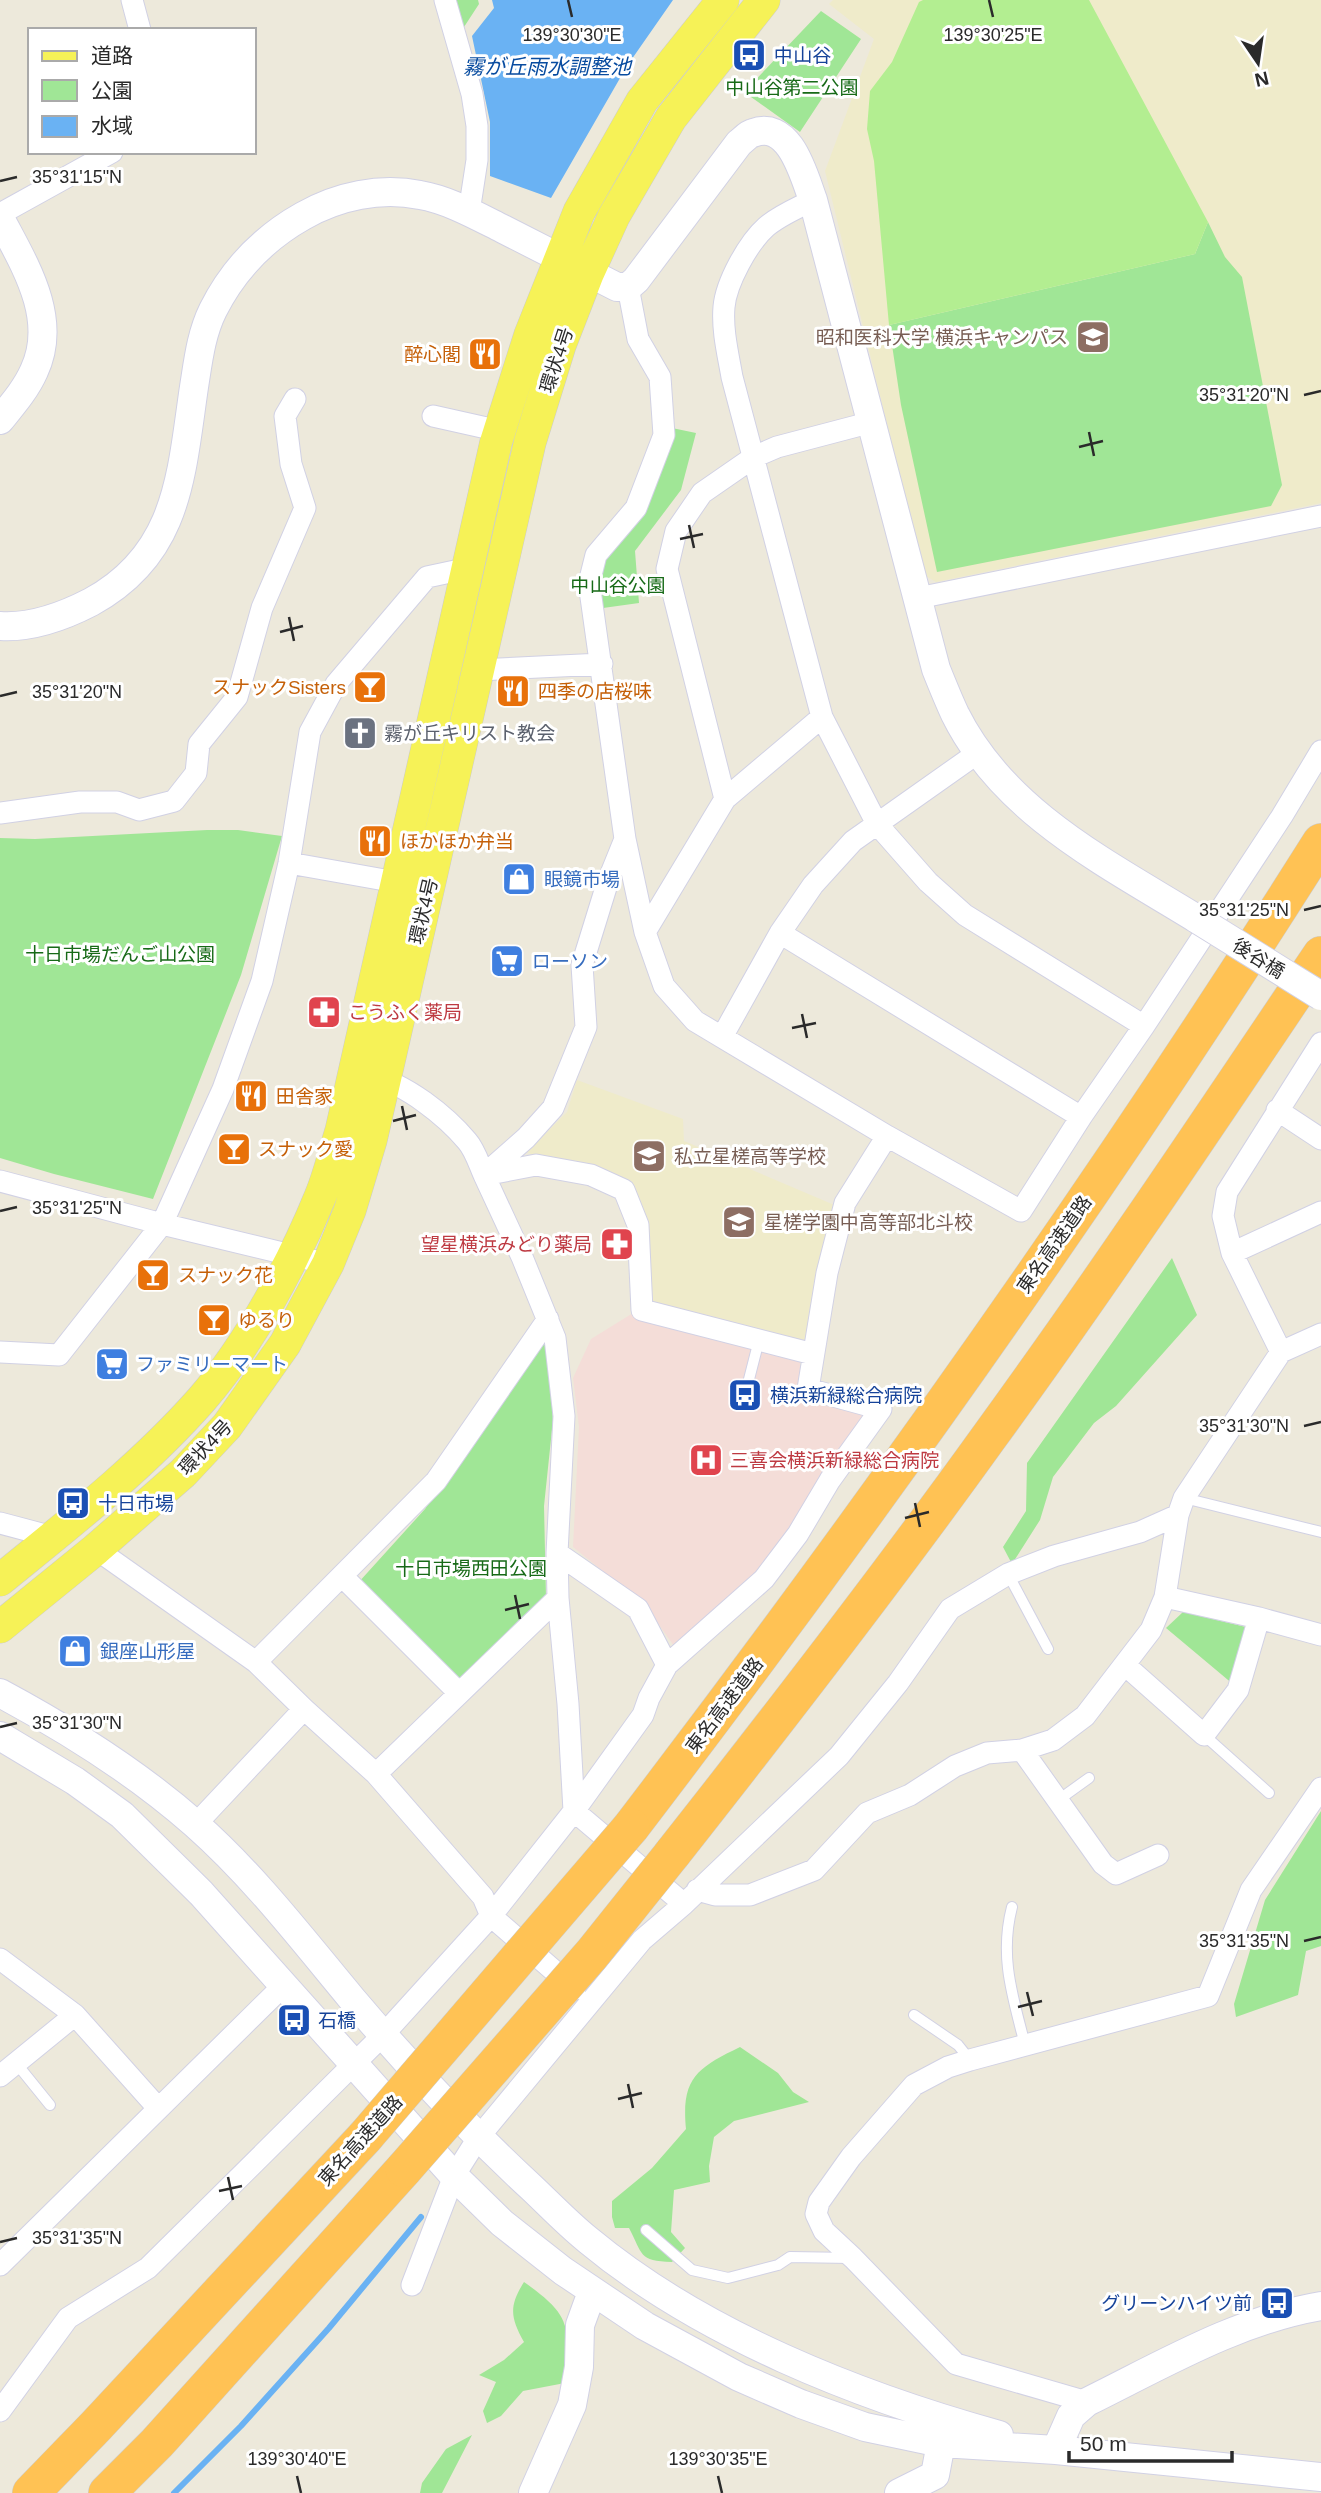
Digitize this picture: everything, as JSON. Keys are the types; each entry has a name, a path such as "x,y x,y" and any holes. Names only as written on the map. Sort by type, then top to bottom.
{"highway":[{"name":"東名高速道路","path":"31,2493 365,2137 631,1827 750,1671 960,1378 1114,1157 1321,842"},
{"path":"107,2493 156,2444 404,2169 592,1954 672,1854 793,1700 989,1437 1157,1199 1321,955"}],"main road":[{"name":"環状4号","path":"0,1580 117,1483 204,1397 248,1336 293,1256 321,1195 341,1131 500,431 530,335 579,212 642,101 723,0"},
{"name":"環状4号","path":"0,1627 96,1549 183,1473 227,1426 285,1344 328,1264 350,1210 371,1140 530,442 560,345 614,216 671,118 764,0"}],"street":[{"path":"132,0 140,28"},
{"path":"449,2 472,94 477,126 477,160 460,208"},
{"name":"後谷橋","path":"628,287 739,143 753,133 770,131 783,138 795,154 813,200 936,669 955,715 979,752 1018,798 1062,835 1321,996"},
{"path":"0,420 20,396 35,369 42,342 41,311 32,278 0,216 108,154"},
{"path":"0,625 39,622 76,610 106,593 135,569 151,548 165,527 180,484 200,352 212,312 229,282 253,252 285,226 317,207 353,195 391,191 422,195 460,208 617,287 628,287 638,339 660,377 664,435 636,508 596,555 589,583 625,839 645,932 664,986 695,1021 887,1136 1021,1211 1274,828 1321,751"},
{"path":"813,200 766,227 755,240 727,289 724,329 732,377 822,717 877,824 928,882 965,915 1144,1026"},
{"path":"0,642 44,638 80,628 114,610 144,584 163,562 181,536 198,489 217,356 229,320 265,267 293,242 326,224 360,213 392,207 460,208"},
{"path":"0,813 80,802 117,802 139,810 174,801 195,773 199,744 237,698 262,608 305,508 291,464 285,415 295,400"},
{"path":"433,416 500,431"},
{"path":"725,799 667,569 676,531 702,493 754,457 777,447 872,422"},
{"path":"918,598 1321,516"},
{"path":"0,1352 59,1354 162,1224 223,1089 262,981 289,863 310,732 337,684 427,577 469,569"},
{"path":"478,670 602,664"},
{"path":"645,932 725,799 822,717"},
{"path":"722,1037 780,933 813,885 853,841 979,752"},
{"path":"484,1175 526,1138 553,1108 586,1027 582,965 608,881 625,839"},
{"path":"289,863 397,882"},
{"path":"780,933 1082,1117"},
{"path":"1281,1352 1232,1252 1223,1216 1227,1192 1321,1043"},
{"path":"354,1073 385,1079 425,1102 468,1142 522,1257 555,1338 564,1416 557,1553 558,1598 574,1811"},
{"path":"1277,1110 1321,1139"},
{"path":"0,2412 68,2318 148,2268 383,2035 491,1916 574,1811 643,1715 667,1665 764,1579 798,1534 830,1480 881,1409 808,1389 827,1273 845,1203 887,1136"},
{"path":"484,1175 536,1166 591,1175 624,1190 638,1226 642,1310 813,1354"},
{"path":"0,1181 328,1264"},
{"path":"1232,1252 1321,1212"},
{"path":"256,1662 436,1481 548,1319"},
{"path":"574,1811 691,1897 750,1895 814,1870 867,1813 910,1795 955,1766 987,1753 1022,1750 1053,1740 1085,1716 1151,1630 1165,1597 1181,1506 1281,1352 1316,1344"},
{"path":"412,2285 454,2176 478,2138 642,1940 839,1756 898,1683 950,1609 1008,1574 1054,1556 1140,1532 1181,1506"},
{"path":"0,1523 53,1537"},
{"path":"96,1549 256,1662 376,1774 484,1897 491,1916 590,2001"},
{"path":"557,1553 638,1609 667,1665"},
{"path":"343,1577 459,1693"},
{"path":"1165,1597 1321,1635"},
{"path":"376,1774 558,1598"},
{"path":"1125,1665 1204,1735 1238,1690 1259,1618"},
{"path":"0,1693 105,1754 195,1824 237,1864 383,2035 478,2138 587,2240 655,2290 746,2340 879,2398 958,2424 1056,2450"},
{"path":"195,1824 304,1709"},
{"path":"0,1736 75,1781 121,1815 201,1893 454,2176 502,2223 592,2292 645,2326 739,2376 801,2404 865,2427 941,2443 1056,2450 1321,2477"},
{"path":"1022,1750 1097,1856 1116,1874 1158,1855"},
{"path":"1087,2402 956,2364 824,2231 817,2214 819,2202 851,2157 914,2085 948,2067 970,2060 1208,1996 1251,1890 1321,1788"},
{"path":"0,1959 75,2015 158,2108"},
{"path":"0,2265 284,1986"},
{"path":"8,2070 75,2015"},
{"path":"533,2493 572,2405 579,2367 580,2325 592,2292"},
{"path":"1056,2450 1071,2416 1087,2402 1236,2330 1300,2309 1321,2306"},
{"path":"899,2493 938,2484 941,2443"}],"lane":[{"path":"745,1395 759,1340"},
{"path":"1181,1506 1321,1532"},
{"path":"1008,1574 1048,1649"},
{"path":"1204,1735 1269,1793"},
{"path":"1057,1801 1089,1778"},
{"path":"1012,1907 1006,1929 1007,1971 1025,2045"},
{"path":"914,2015 958,2045 970,2060"},
{"path":"8,2070 50,2105"},
{"path":"646,2230 692,2270 728,2278 778,2265 790,2258 853,2258"}],"shaded area":[{"name":"昭和医科大学 横浜キャンパス","path":"833,0 1321,0 1321,503 936,582 924,575 825,171 874,39 829,4"},
{"name":"星槎学園中高等部北斗校","path":"577,1080 683,1119 684,1141 839,1207 806,1348 651,1304 641,1206 527,1152 567,1112"},
{"name":"三喜会横浜新緑総合病院","path":"633,1313 800,1359 800,1394 868,1413 759,1573 676,1649 646,1606 573,1547 579,1427 573,1378 591,1339"}],"green space":[{"path":"455,0 478,0 479,4 464,27"},
{"path":"1089,0 1208,222 1195,254 889,325 874,161 867,129 870,91 892,62 919,2"},
{"name":"中山谷第二公園","path":"821,11 861,39 800,132 744,92"},
{"path":"1208,222 1225,257 1242,277 1282,485 1271,506 937,572 901,405 889,325 1195,254"},
{"name":"中山谷公園","path":"672,428 696,433 681,490 635,551 639,603 603,608 598,584 600,558"},
{"name":"十日市場だんご山公園","path":"238,830 282,836 241,975 153,1199 0,1158 0,838 35,839"},
{"path":"1172,1258 1197,1315 1116,1406 1094,1423 1053,1477 1040,1520 1012,1564 1003,1547 1026,1511 1027,1463"},
{"name":"十日市場西田公園","path":"547,1340 553,1420 544,1506 546,1598 457,1682 358,1583 425,1509"},
{"path":"1183,1612 1246,1627 1234,1685 1166,1628"},
{"path":"1321,1811 1321,1946 1306,1951 1298,1995 1236,2017 1234,2004 1265,1900"},
{"path":"740,2047 778,2073 793,2092 809,2102 734,2121 714,2137 709,2166 710,2182 674,2190 671,2232 685,2248 672,2262 647,2258 629,2228 615,2228 612,2201 652,2168 686,2129 686,2098 695,2077 713,2062"},
{"path":"524,2282 551,2304 564,2324 567,2335 565,2383 523,2391 501,2416 487,2423 483,2411 496,2382 479,2375 504,2360 524,2342 513,2312"},
{"path":"472,2435 442,2493 420,2493 422,2483 446,2449"}],"water":[{"name":"霧が丘雨水調整池","path":"492,0 673,0 627,66 551,198 490,176 490,122 472,36 494,8"}],"waterway":[{"path":"174,2493 241,2426 329,2328 421,2217"}],"place":[{"name":"中山谷","path":"749,55"},
{"name":"昭和医科大学 横浜キャンパス","path":"1093,337"},
{"name":"醉心閣","path":"485,354"},
{"name":"スナックSisters","path":"370,687"},
{"name":"四季の店桜味","path":"513,691"},
{"name":"霧が丘キリスト教会","path":"360,733"},
{"name":"ほかほか弁当","path":"375,841"},
{"name":"眼鏡市場","path":"519,879"},
{"name":"ローソン","path":"507,961"},
{"name":"こうふく薬局","path":"324,1012"},
{"name":"田舎家","path":"251,1096"},
{"name":"スナック愛","path":"234,1149"},
{"name":"私立星槎高等学校","path":"649,1156"},
{"name":"星槎学園中高等部北斗校","path":"739,1222"},
{"name":"望星横浜みどり薬局","path":"617,1244"},
{"name":"スナック花","path":"153,1275"},
{"name":"ゆるり","path":"214,1320"},
{"name":"ファミリーマート","path":"112,1364"},
{"name":"横浜新緑総合病院","path":"745,1395"},
{"name":"三喜会横浜新緑総合病院","path":"706,1460"},
{"name":"十日市場","path":"73,1503"},
{"name":"銀座山形屋","path":"75,1651"},
{"name":"石橋","path":"294,2020"},
{"name":"グリーンハイツ前","path":"1277,2303"}]}
